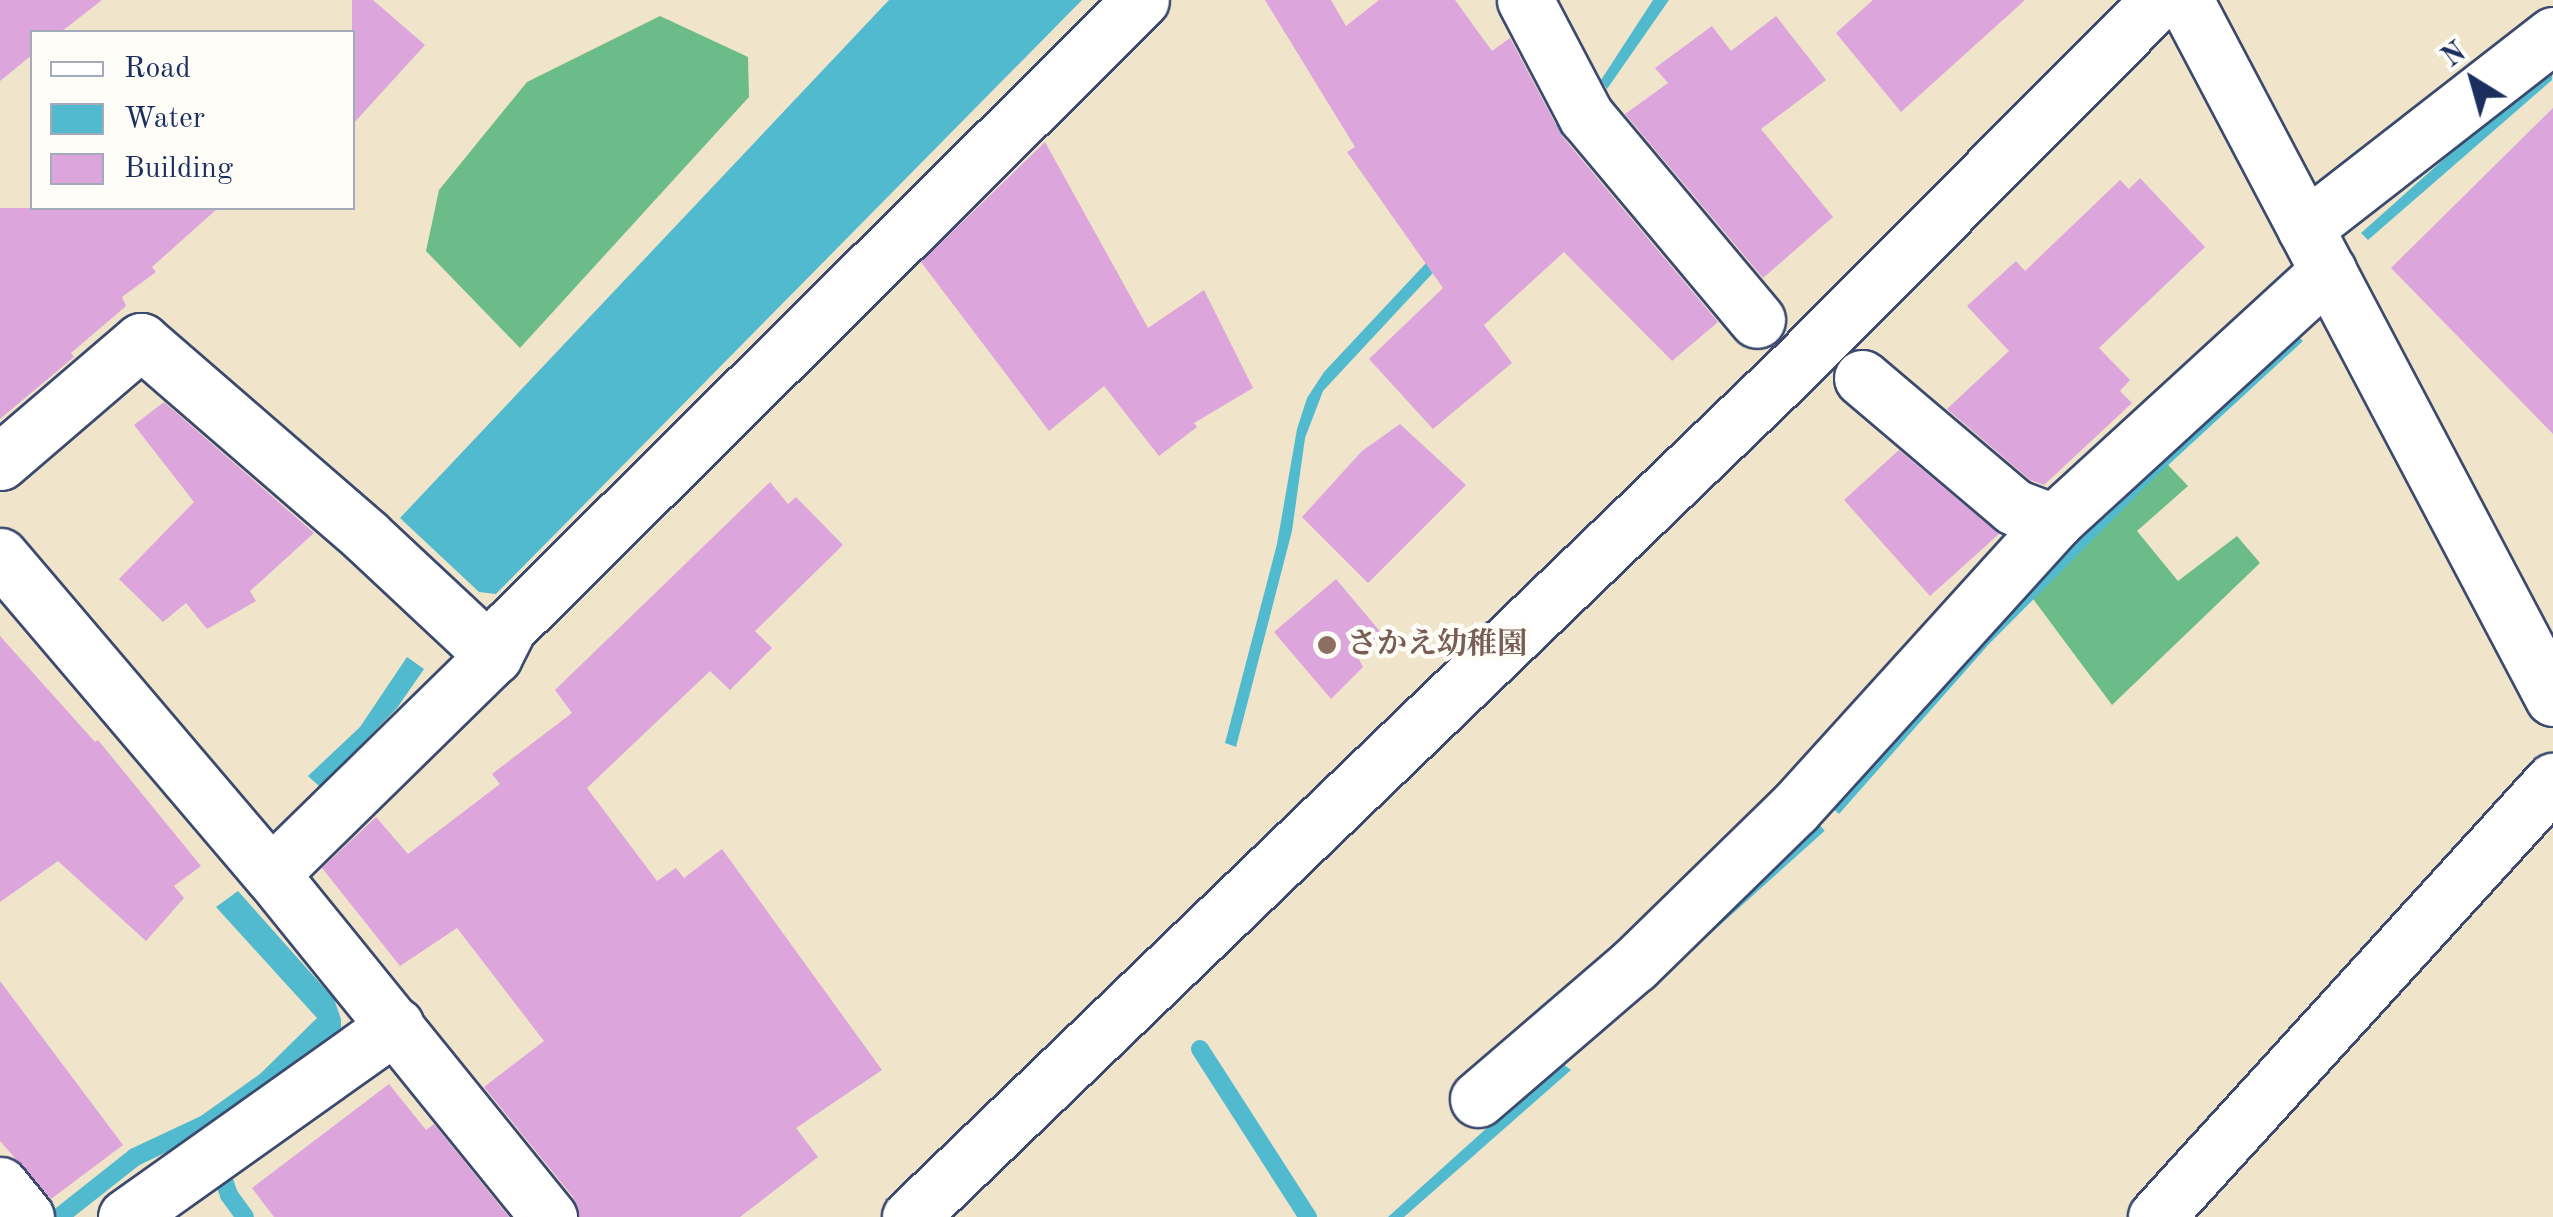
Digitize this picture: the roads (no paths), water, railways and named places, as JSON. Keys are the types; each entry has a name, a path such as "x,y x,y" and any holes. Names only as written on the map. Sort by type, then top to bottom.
{"street":[{"path":"271,874 494,656 509,627 1142,0"},
{"path":"1525,0 1586,116 1757,320"},
{"path":"910,1217 1794,367 2159,0"},
{"path":"2186,0 2553,698"},
{"path":"1478,1100 1634,966 1794,808 2054,522 2317,250 2553,35"},
{"path":"0,462 141,342 366,537 494,656"},
{"path":"1862,378 2014,508 2054,522"},
{"path":"0,556 271,874 549,1217"},
{"path":"2156,1217 2553,781"},
{"path":"126,1217 396,1025"},
{"path":"0,1185 26,1217"}],"water":[{"path":"889,0 1082,0 496,594 479,592 400,518"},
{"path":"1653,0 1669,0 1607,89 1601,80"},
{"path":"2553,62 2552,80 2368,240 2361,233"},
{"path":"1558,122 1566,130 1323,391 1305,438 1292,531 1236,747 1225,743 1277,544 1297,429 1307,398 1324,372"},
{"path":"2294,333 2303,341 2153,479 1989,644 1839,814 1830,806 2033,584"},
{"path":"407,657 424,669 397,708 320,787 308,776 360,727"},
{"path":"1816,821 1825,831 1663,977 1654,967"},
{"path":"238,891 334,999 341,1019 341,1033 275,1091 260,1074 317,1018 216,907"},
{"path":"1560,1062 1571,1070 1404,1217 1388,1217"}],"waterway":[{"path":"1200,1049 1308,1217"},
{"path":"59,1217 135,1157 205,1124 284,1068"},
{"path":"217,1160 229,1195 245,1217"}],"place":[{"name":"さかえ幼稚園","path":"1327,645"}]}
